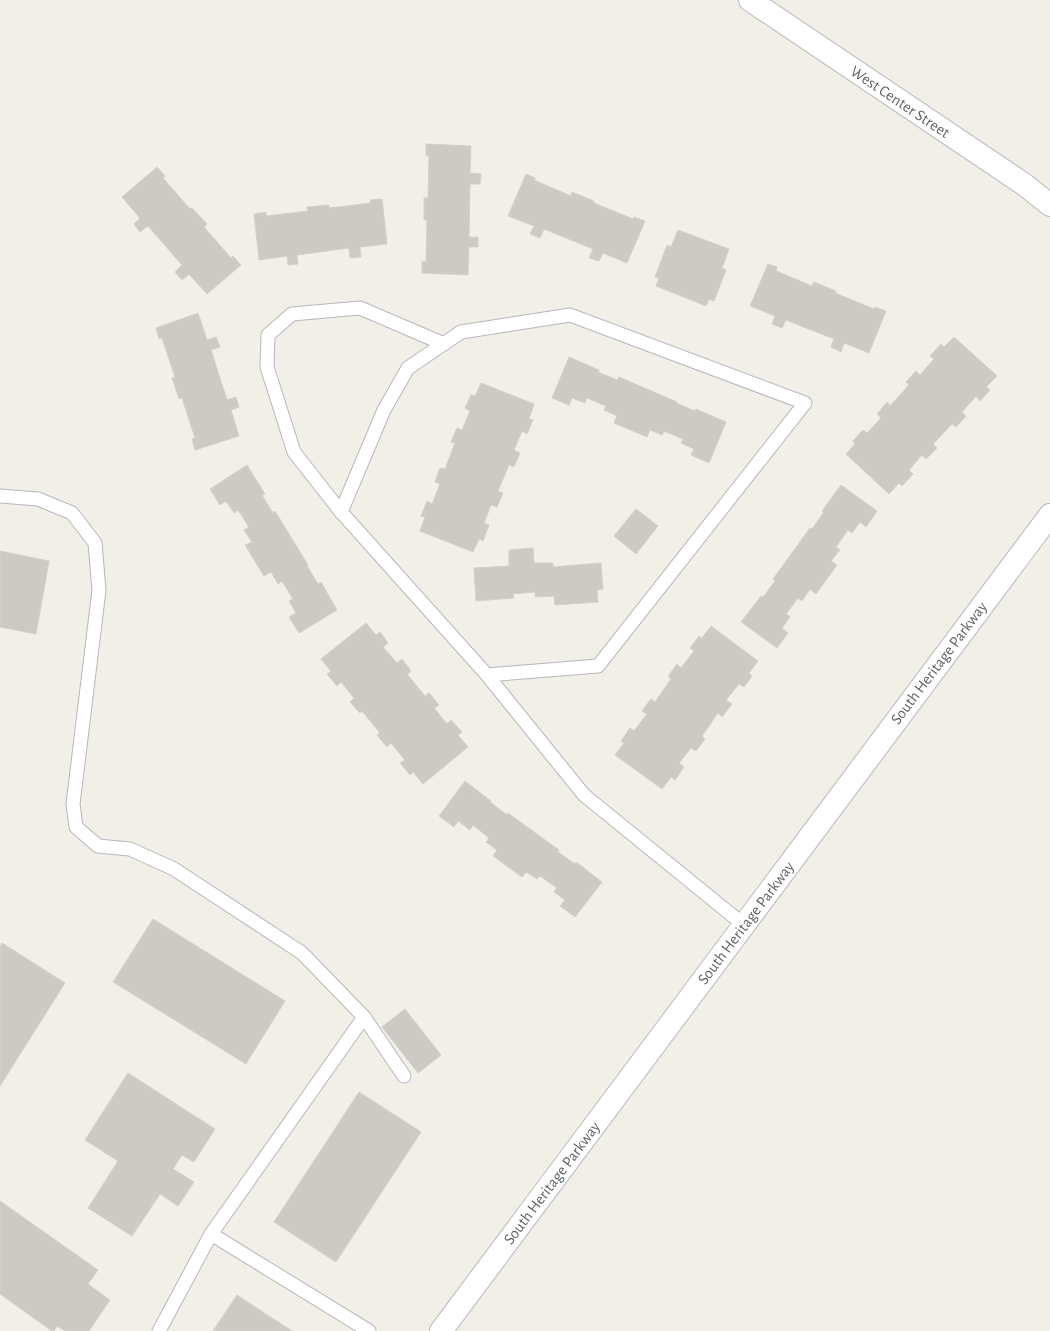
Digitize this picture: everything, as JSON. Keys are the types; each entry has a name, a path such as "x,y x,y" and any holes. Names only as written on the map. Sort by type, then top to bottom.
{"main road":[{"name":"West Center Street","path":"750,0 1025,185 1050,205"},
{"name":"South Heritage Parkway","path":"441,1331 1050,515"}],"lane":[{"path":"444,344 360,308 292,314 268,335 267,367 294,452 341,512 487,675 584,796 744,925"},
{"path":"341,512 384,410 408,368 461,332 570,315 805,403 598,666 487,675"},
{"path":"0,496 38,499 72,513 95,543 100,590 74,804 76,827 98,846 130,849 174,869 302,953 364,1017 404,1076"},
{"path":"159,1331 211,1234 364,1017"},
{"path":"211,1234 369,1331"}],"building":[{"path":"426,144 471,146 470,173 481,174 480,184 470,184 469,237 478,237 478,247 469,247 468,275 422,273 422,261 426,262 427,220 424,220 424,198 428,198 429,156 426,156"},
{"path":"157,167 165,176 163,178 190,209 192,208 207,224 204,227 231,258 233,256 241,265 207,294 189,274 182,280 175,272 182,265 148,226 140,232 134,224 140,218 122,197"},
{"path":"526,174 535,178 534,180 571,196 572,192 633,219 634,217 645,221 627,263 603,253 599,261 589,258 593,249 544,229 540,238 530,234 534,226 508,216"},
{"path":"382,199 387,244 360,247 361,257 350,258 349,248 297,255 298,264 288,265 287,256 259,260 254,214 266,212 266,216 308,211 307,207 329,205 329,208 371,203 370,200"},
{"path":"678,230 729,249 722,268 726,270 714,301 709,299 706,306 656,286 659,278 655,277 667,245 671,247"},
{"path":"768,264 777,267 776,271 812,286 814,282 836,291 835,293 874,309 875,307 886,311 869,353 844,343 841,352 831,347 834,339 786,320 782,328 772,324 775,316 750,306"},
{"path":"198,313 207,340 216,337 220,347 211,350 227,400 236,397 239,407 231,410 239,436 195,450 192,439 195,438 182,398 179,399 172,378 175,377 162,338 159,339 156,328"},
{"path":"954,337 997,376 986,387 990,390 980,401 976,396 962,412 966,416 956,427 952,424 933,444 937,448 926,459 922,455 909,470 913,474 902,486 899,483 889,494 846,454 855,444 853,441 863,430 867,433 881,418 877,414 887,402 890,406 909,385 906,382 916,371 920,375 934,359 930,356 941,344 944,347"},
{"path":"569,357 599,370 598,372 617,380 619,377 695,411 696,409 726,422 709,463 691,455 694,449 681,443 683,439 664,431 662,435 650,430 647,437 614,423 617,416 604,410 606,406 587,398 585,403 572,398 569,405 552,398"},
{"path":"481,383 534,404 529,419 533,420 527,434 522,431 514,450 520,453 514,467 509,465 498,491 503,493 497,507 491,505 484,523 489,525 483,541 479,539 473,552 420,531 425,517 421,516 427,501 432,504 440,484 435,482 440,468 445,469 455,443 451,442 457,428 462,430 470,411 465,408 471,395 475,396"},
{"path":"247,465 265,494 262,495 273,513 275,511 318,584 321,582 337,610 299,633 289,617 296,613 289,601 293,599 282,581 278,584 271,572 264,576 245,545 252,542 244,530 249,527 238,510 234,513 226,501 220,505 210,489"},
{"path":"841,485 877,511 866,527 860,522 852,533 848,530 836,547 840,550 831,561 837,565 816,594 810,589 802,601 798,598 786,614 790,617 782,628 788,633 777,648 741,622 761,596 763,597 775,581 773,579 810,528 812,529 824,512 822,511"},
{"path":"636,509 658,526 636,554 614,536"},
{"path":"533,548 534,563 553,563 553,567 601,563 603,589 597,590 598,602 555,605 554,596 535,597 535,592 513,594 514,598 476,601 474,568 509,566 509,550"},
{"path":"0,551 49,561 36,634 0,627"},
{"path":"366,623 376,635 380,632 388,643 383,647 397,663 402,659 411,671 407,674 425,696 429,693 439,705 434,708 447,724 451,720 462,732 458,735 468,747 423,784 413,772 410,775 400,763 405,760 391,743 387,747 377,735 380,733 362,711 360,713 350,702 354,698 341,682 337,686 327,674 331,671 321,659"},
{"path":"711,626 758,661 749,673 752,676 744,687 739,684 726,700 732,704 722,717 718,713 702,736 705,739 696,751 691,748 679,763 684,767 675,780 671,777 662,789 615,755 624,743 621,741 630,728 634,731 647,714 642,711 651,699 655,702 671,679 668,676 677,664 681,668 694,651 690,648 699,636 702,638"},
{"path":"465,781 507,815 508,813 559,850 558,852 575,864 576,862 602,882 575,917 560,906 565,900 554,892 557,888 540,876 537,879 526,872 522,877 493,856 497,850 486,842 489,838 473,825 470,830 458,821 454,827 439,816"},
{"path":"153,919 285,1001 246,1064 113,982"},
{"path":"2,943 65,983 0,1086 0,947"},
{"path":"405,1009 441,1055 418,1073 382,1027"},
{"path":"128,1073 215,1129 194,1162 182,1155 173,1169 194,1182 178,1206 160,1194 132,1236 88,1208 118,1161 85,1140"},
{"path":"359,1092 421,1132 336,1262 274,1222"},
{"path":"0,1201 98,1270 88,1284 110,1300 89,1331 65,1331 57,1326 54,1331 52,1331 0,1294"},
{"path":"237,1295 292,1331 213,1331"}]}
